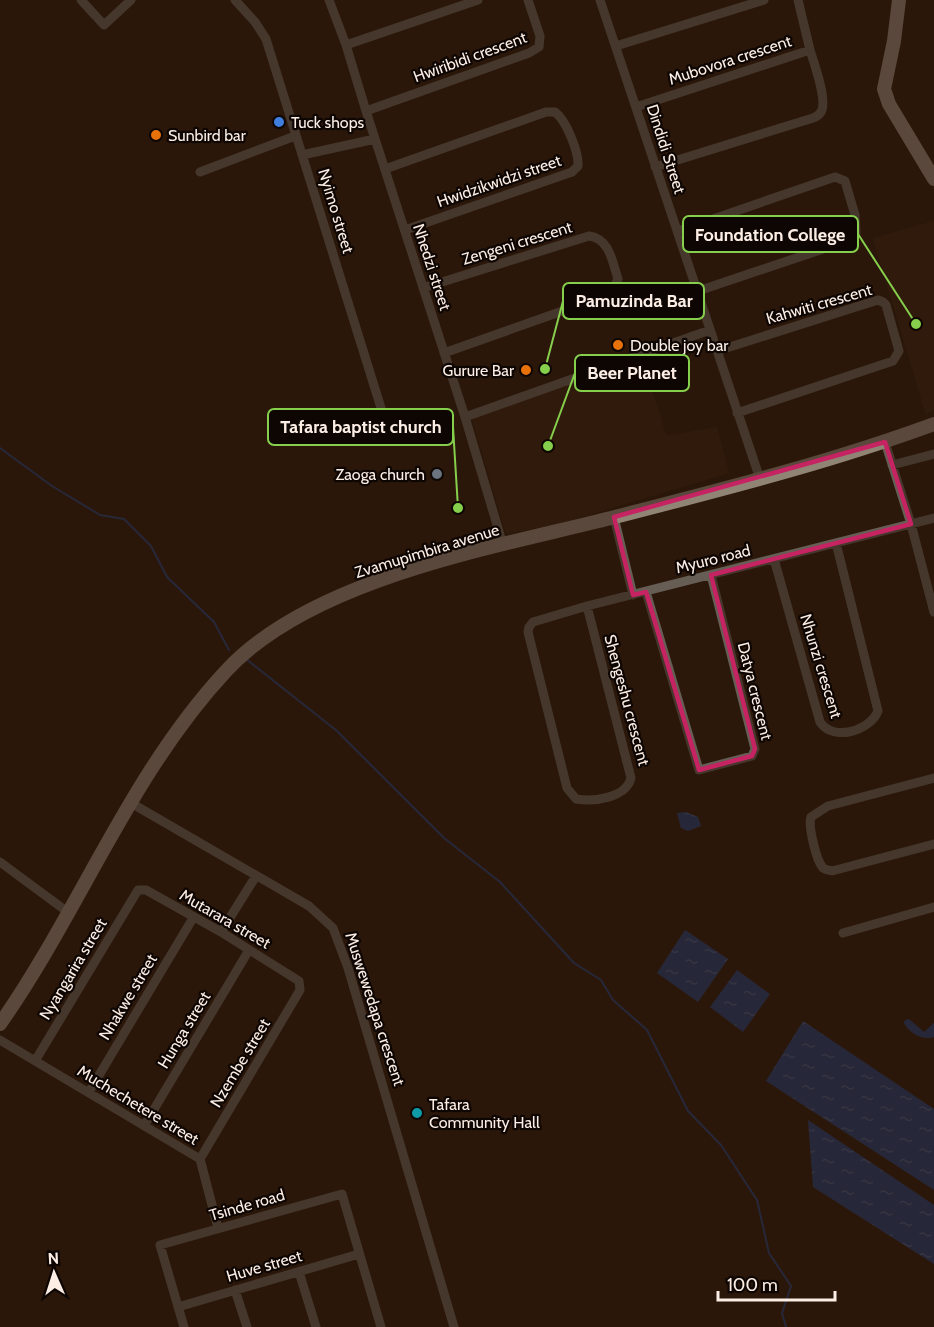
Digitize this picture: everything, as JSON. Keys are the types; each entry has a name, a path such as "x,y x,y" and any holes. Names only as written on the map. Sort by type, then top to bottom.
{"street":[{"path":"81,0 104,25 131,0"},
{"name":"Nyimo street","path":"235,0 255,22 266,39 392,440"},
{"name":"Nhedzi street","path":"329,0 346,45 465,417 503,545"},
{"path":"346,45 478,0"},
{"name":"Hwiribidi crescent","path":"366,111 529,53 539,47 540,36 528,0"},
{"name":"Dindidi Street","path":"600,0 760,479"},
{"path":"616,46 765,0"},
{"path":"798,0 810,50"},
{"path":"898,0 894,41 884,89 889,104 934,180"},
{"name":"Mubovora crescent","path":"636,107 810,50 821,91 822,110 819,114 813,118 655,167"},
{"name":"Hwidzikwidzi street","path":"385,169 546,112 555,111 561,116 579,157 578,166 572,172 405,230"},
{"path":"200,172 295,136"},
{"path":"302,155 375,139"},
{"path":"678,231 835,177 842,178 847,185 857,225 855,236 850,240 698,291"},
{"name":"Zengeni crescent","path":"423,288 589,236 596,237 609,250 618,279 612,291 605,296 444,353"},
{"name":"Kahwiti crescent","path":"717,351 878,300 886,306 899,351 893,360 737,413"},
{"path":"465,417 710,330"},
{"name":"Zvamupimbira avenue","path":"0,1024 69,913 131,803 175,733 207,692 242,656 275,630 307,611 354,591 433,564 760,479 885,442 934,424"},
{"path":"885,442 931,590 934,612"},
{"path":"892,465 934,454"},
{"path":"614,517 633,595"},
{"name":"Myuro road","path":"528,632 533,622 587,606 934,518"},
{"name":"Nhunzi crescent","path":"774,559 819,722 828,732 846,732 863,726 873,719 878,711 836,543"},
{"name":"Datya crescent","path":"646,592 699,770 734,762 752,756 755,749 711,575"},
{"name":"Shengeshu crescent","path":"528,632 567,788 576,800 586,801 609,797 630,784 631,778 587,606"},
{"path":"934,777 828,806 811,817 808,824 819,863 824,869 832,871 934,844"},
{"name":"Muswewedapa crescent","path":"131,803 309,906 333,928 396,1126 454,1327"},
{"path":"0,862 69,913"},
{"path":"221,933 256,876"},
{"name":"Mutarara street","path":"136,892 146,890 299,981"},
{"name":"Nyangarira street","path":"35,1061 136,892"},
{"path":"843,933 934,907"},
{"name":"Nhakwe street","path":"89,1092 194,918"},
{"name":"Hunga street","path":"144,1126 249,950"},
{"name":"Nzembe street","path":"200,1159 299,993 299,981"},
{"name":"Muchechetere street","path":"0,1040 200,1159 218,1228"},
{"name":"Tsinde road","path":"178,1307 160,1245 218,1228 342,1194 359,1254"},
{"path":"359,1254 381,1327"},
{"name":"Huve street","path":"178,1307 359,1254"},
{"path":"299,1272 316,1327"},
{"path":"235,1290 247,1327"},
{"path":"178,1307 184,1327"}],"highlighted area":[{"path":"885,442 911,524 711,575 755,749 752,756 699,770 646,592 633,595 614,517"}],"shaded area":[{"path":"934,221 934,409 926,415 873,238"},
{"path":"640,362 666,436 717,427 729,473 558,524 506,534 471,415 584,376"}],"water":[{"path":"686,812 698,817 701,826 688,831 681,828 677,813"},
{"path":"685,930 728,959 698,1002 657,973"},
{"path":"737,970 770,994 743,1032 710,1007"},
{"path":"909,1019 924,1032 934,1023 934,1037 925,1038 913,1033 904,1023"},
{"path":"803,1021 934,1109 934,1190 766,1081"},
{"path":"808,1120 934,1205 934,1264 813,1187"}],"waterway":[{"path":"0,448 52,486 100,515 124,519 151,546 167,577 214,622 229,650"},
{"path":"246,659 337,731 444,838 500,882 574,963 601,980 613,1000 647,1030 688,1111 721,1145 757,1200 769,1253 791,1286 782,1313 786,1327"}],"place":[{"name":"Tuck shops","path":"279,122"},
{"name":"Sunbird bar","path":"156,135"},
{"name":"Foundation College","path":"916,324"},
{"name":"Double joy bar","path":"618,345"},
{"name":"Pamuzinda Bar","path":"545,369"},
{"name":"Gurure Bar","path":"526,370"},
{"name":"Beer Planet","path":"548,446"},
{"name":"Zaoga church","path":"437,474"},
{"name":"Tafara baptist church","path":"458,508"},
{"name":"Tafara Community Hall","path":"417,1113"}]}
